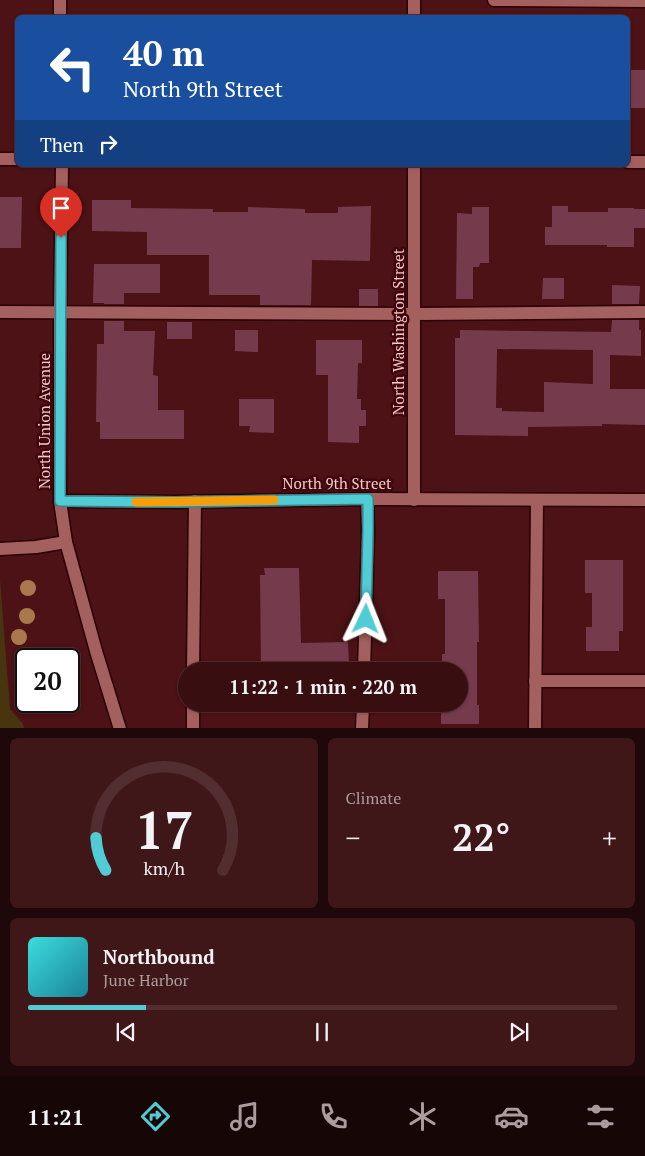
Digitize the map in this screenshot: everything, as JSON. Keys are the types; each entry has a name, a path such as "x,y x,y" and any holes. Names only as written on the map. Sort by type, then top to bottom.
{"street":[{"path":"60,0 60,15"},
{"path":"414,0 414,15"},
{"path":"494,0 645,1"},
{"path":"0,158 15,159"},
{"path":"630,162 645,162"},
{"name":"North Union Avenue","path":"62,167 60,501 66,542 96,651 120,728"},
{"name":"North Washington Street","path":"414,167 414,500"},
{"path":"0,312 414,314 645,312"},
{"path":"364,662 368,499"},
{"path":"535,728 537,500"},
{"name":"North 9th Street","path":"60,501 645,500"},
{"path":"193,662 195,501"},
{"path":"0,548 36,548 66,542"},
{"path":"535,681 645,681"},
{"path":"193,712 193,728"},
{"path":"362,712 362,728"}],"shaded area":[{"path":"0,579 10,709 23,724 24,728 0,728"}],"building":[{"path":"630,70 645,70 645,108 630,108"},
{"path":"0,197 22,197 21,248 0,248"},
{"path":"92,200 131,200 131,208 213,209 213,212 248,212 248,207 305,209 305,213 338,213 338,207 371,206 370,261 312,260 311,305 260,305 260,295 209,295 209,255 147,255 147,232 92,231"},
{"path":"552,206 568,206 568,212 608,212 608,208 645,209 645,228 634,228 634,247 545,245 545,227 552,227"},
{"path":"472,207 489,207 489,263 480,263 479,267 473,267 473,299 456,299 457,213 472,214"},
{"path":"94,264 160,264 160,293 124,293 124,304 93,303"},
{"path":"543,278 564,278 564,299 542,299"},
{"path":"612,285 640,286 639,304 612,304"},
{"path":"359,289 378,289 378,306 359,306"},
{"path":"612,320 639,320 641,356 610,355 610,389 645,389 645,425 602,424 602,426 528,427 528,436 455,435 455,338 460,338 460,330 611,332","holes":["497,349 593,350 593,384 544,382 544,412 502,411 502,408 496,408"]},
{"path":"104,321 124,321 124,331 155,331 153,375 158,376 158,410 184,410 184,439 100,439 100,422 96,422 97,344 104,344"},
{"path":"167,322 192,322 192,339 167,339"},
{"path":"235,330 258,330 258,352 235,351"},
{"path":"316,340 362,340 362,363 358,363 357,399 361,399 361,410 366,410 366,426 359,426 359,443 328,442 328,375 316,375"},
{"path":"239,399 274,399 274,433 249,432 250,426 239,426"},
{"path":"585,560 623,560 623,631 619,631 619,651 586,651 586,627 592,627 592,593 585,593"},
{"path":"264,568 299,568 301,643 348,642 349,662 261,662 260,575 265,575"},
{"path":"438,571 478,571 479,642 477,642 477,705 479,705 479,724 441,724 441,712 468,712 468,662 442,662 442,654 445,654 445,599 438,599"}],"slow traffic":[{"path":"136,502 274,500"}],"route":[{"path":"61,238 60,501 175,502 368,499 366,619"}]}
